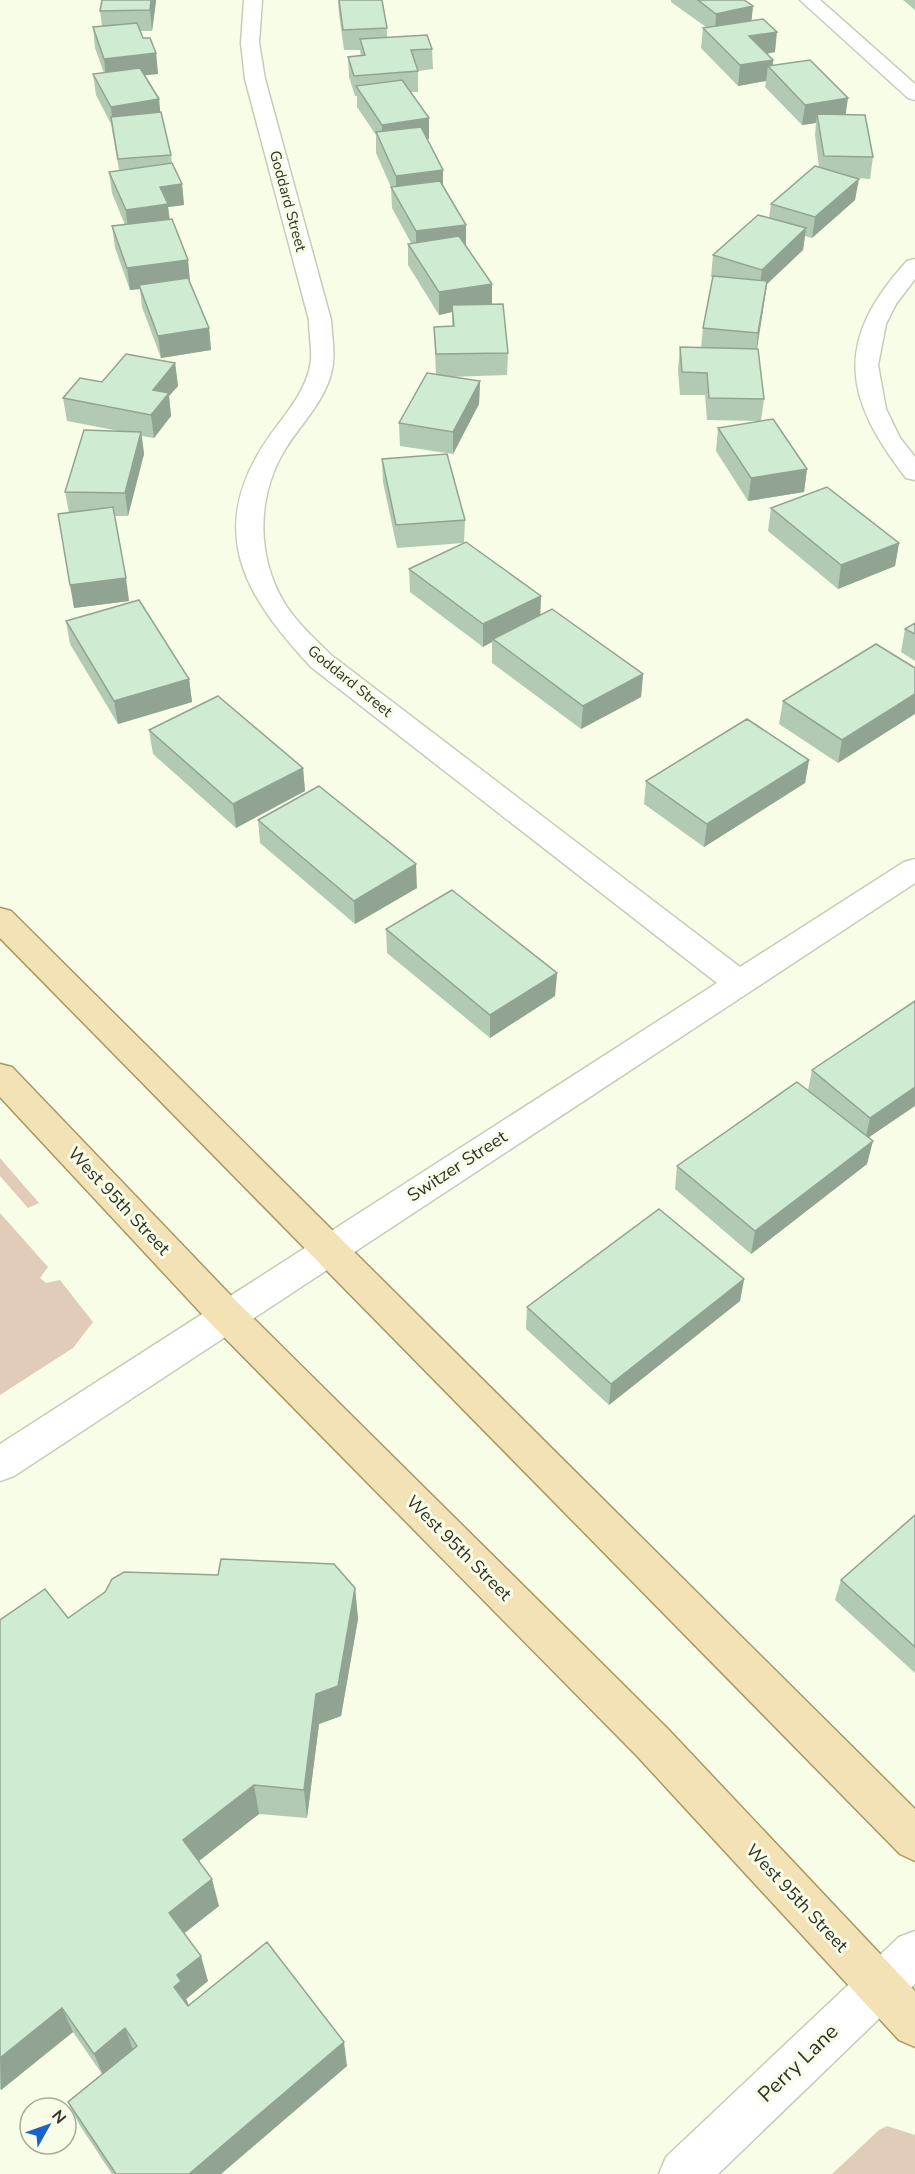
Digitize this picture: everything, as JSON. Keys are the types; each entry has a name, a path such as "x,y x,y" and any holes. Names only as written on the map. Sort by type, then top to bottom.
{"main road":[{"path":"0,919 915,1839"},
{"name":"West 95th Street","path":"0,1076 226,1315 652,1742 915,2024"}],"street":[{"name":"Goddard Street","path":"253,0 250,44 255,79 320,320 322,362 316,381 302,408 269,456 252,494 248,534 260,579 285,624 321,661 740,984"},
{"path":"809,0 915,94"},
{"path":"915,266 893,288 874,322 866,354 869,390 875,412 886,434 915,473"},
{"name":"Switzer Street","path":"0,1464 915,869"},
{"name":"Perry Lane","path":"683,2174 915,1953"}],"shaded area":[{"path":"0,1158 39,1203 28,1208 0,1176"},
{"path":"0,1213 48,1267 40,1278 46,1283 60,1280 93,1322 73,1348 0,1395"},
{"path":"887,2126 915,2135 915,2174 832,2174 879,2130"}],"building":[{"path":"102,0 151,0 150,10 100,11"},
{"path":"339,0 382,0 387,28 343,30"},
{"path":"698,0 744,0 753,6 716,14"},
{"path":"763,19 777,32 749,36 773,60 740,65 703,28"},
{"path":"137,23 143,38 150,38 156,53 104,59 93,27"},
{"path":"427,35 432,49 411,50 418,71 354,76 348,57 365,55 360,39"},
{"path":"810,60 848,98 805,105 768,66"},
{"path":"140,68 159,99 111,107 93,74"},
{"path":"402,80 429,118 382,125 356,86"},
{"path":"161,112 171,155 118,159 111,117"},
{"path":"817,114 865,115 873,157 824,156"},
{"path":"421,127 443,170 396,176 376,132"},
{"path":"172,163 182,184 160,187 168,204 126,210 109,172"},
{"path":"815,166 859,179 815,217 771,204"},
{"path":"440,181 466,225 416,231 391,187"},
{"path":"758,215 806,228 762,270 713,255"},
{"path":"172,219 188,260 127,268 112,226"},
{"path":"459,236 492,284 439,292 408,244"},
{"path":"713,276 767,281 758,333 703,328"},
{"path":"188,278 209,328 158,336 139,285"},
{"path":"503,304 508,353 436,354 434,327 454,326 452,305"},
{"path":"680,347 758,349 764,399 709,398 707,373 682,372"},
{"path":"126,354 175,363 153,390 169,393 151,415 63,398 80,378 102,382"},
{"path":"427,373 480,381 453,432 399,423"},
{"path":"773,419 807,469 751,478 718,428"},
{"path":"84,430 141,432 125,493 65,492"},
{"path":"447,454 465,520 396,525 382,459"},
{"path":"827,487 899,543 841,565 771,508"},
{"path":"113,507 126,578 70,585 58,514"},
{"path":"466,542 541,596 483,624 409,569"},
{"path":"139,600 189,679 114,701 66,621"},
{"path":"552,609 643,674 583,706 493,639"},
{"path":"915,623 915,634 905,629"},
{"path":"876,644 915,668 915,694 842,740 783,701"},
{"path":"218,696 303,768 233,804 149,730"},
{"path":"747,719 809,760 707,824 646,781"},
{"path":"319,786 416,864 354,901 258,820"},
{"path":"452,890 557,973 490,1015 386,929"},
{"path":"915,1001 915,1087 870,1118 812,1070"},
{"path":"797,1082 873,1141 755,1231 677,1166"},
{"path":"659,1209 744,1279 611,1384 527,1307"},
{"path":"915,1515 915,1647 841,1580"},
{"path":"221,1559 334,1564 355,1588 338,1686 316,1694 304,1790 254,1785 183,1840 212,1879 169,1913 201,1956 177,1975 181,1981 174,1987 188,2006 267,1942 344,2042 189,2174 116,2174 78,2117 78,2096 75,2096 137,2046 125,2028 94,2054 62,2008 0,2058 0,1620 45,1589 68,1618 105,1592 112,1579 124,1572 218,1575"}]}
